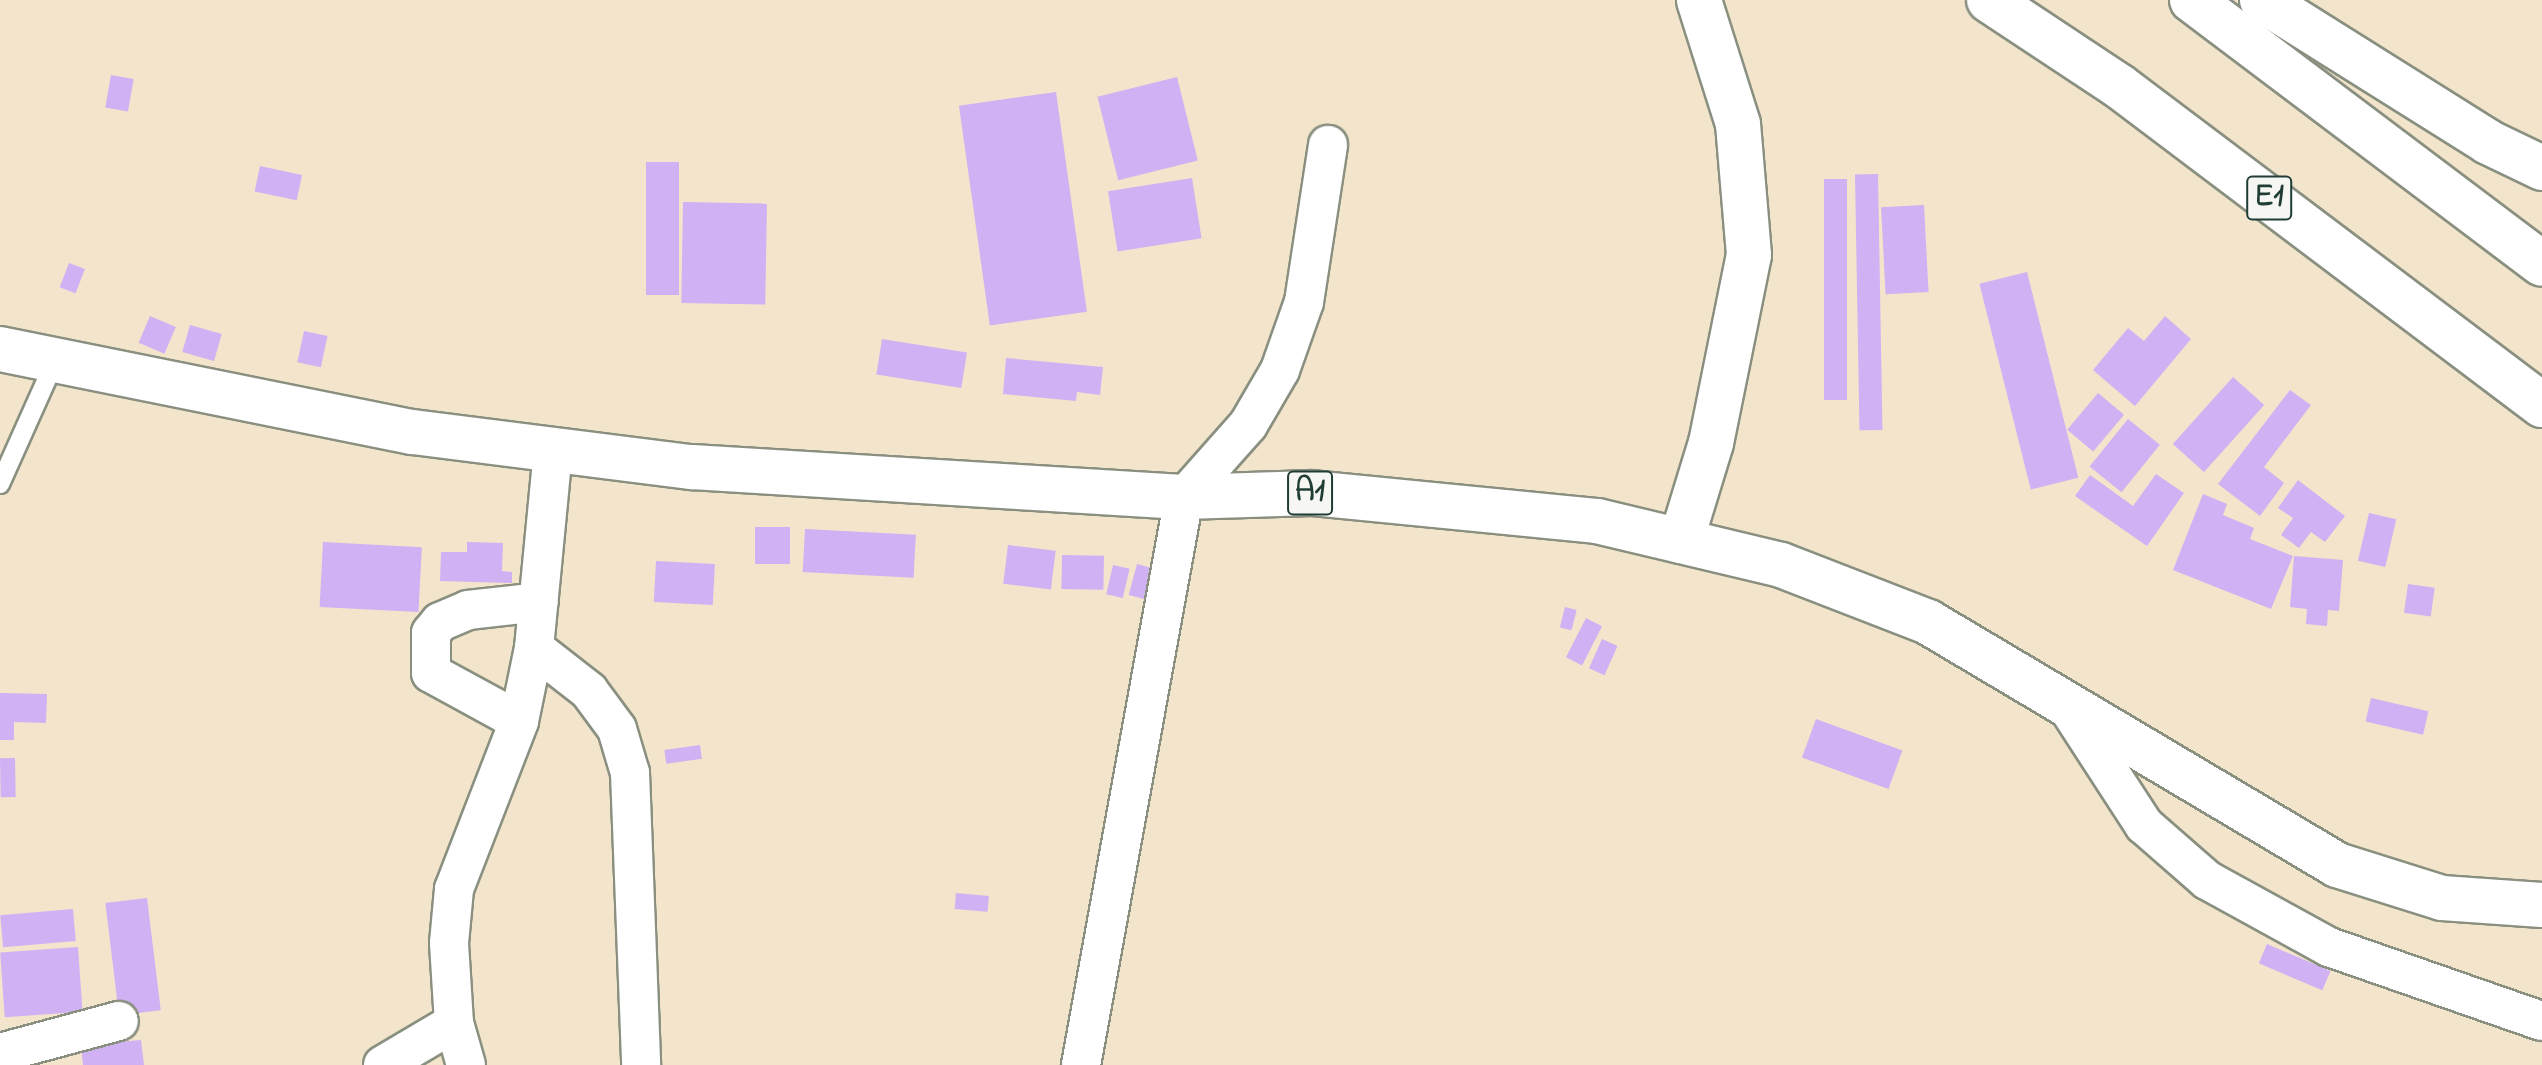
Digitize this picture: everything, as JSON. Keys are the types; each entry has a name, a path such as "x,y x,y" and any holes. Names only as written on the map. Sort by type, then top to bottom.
{"highway":[{"path":"1681,541 1715,428 1749,255 1738,124 1699,0"},
{"name":"E1","path":"1989,0 2119,86 2542,405"},
{"path":"2192,0 2542,264"},
{"path":"2262,0 2488,142 2542,168"},
{"name":"A1","path":"0,349 413,432 692,467 1184,497 1312,493 1477,506 1597,521 1855,590 1928,622 2068,708 2245,806 2337,865 2442,898 2542,905"}],"street":[{"path":"1081,1065 1184,497 1248,425 1280,370 1304,302 1328,145"},
{"path":"466,1065 454,1023 449,943 454,889 519,721 534,648 553,450"},
{"path":"519,721 431,673 431,633 440,622 468,610 539,602"},
{"path":"534,648 589,691 617,729 630,773 641,1065"},
{"path":"2068,708 2144,825 2207,880 2329,947 2542,1021"},
{"path":"0,1053 119,1021"},
{"path":"383,1065 454,1023"}],"lane":[{"path":"0,484 55,361"}],"building":[{"path":"111,75 134,79 128,111 105,107"},
{"path":"1177,77 1198,160 1118,180 1097,97"},
{"path":"1056,92 1087,312 990,325 959,106"},
{"path":"646,162 679,162 679,295 646,295"},
{"path":"260,166 302,175 297,200 255,191"},
{"path":"1855,174 1878,174 1882,430 1859,430"},
{"path":"1192,178 1202,238 1118,252 1108,191"},
{"path":"1824,179 1847,179 1847,400 1824,400"},
{"path":"683,202 767,203 765,304 681,303"},
{"path":"1924,205 1929,292 1886,294 1881,207"},
{"path":"69,263 85,269 76,293 60,287"},
{"path":"2027,272 2078,478 2031,490 1979,284"},
{"path":"150,316 176,327 164,354 139,343"},
{"path":"2165,316 2191,339 2135,406 2093,370 2128,328 2144,341"},
{"path":"190,325 222,334 214,361 182,352"},
{"path":"304,331 327,336 321,367 297,362"},
{"path":"882,339 967,352 961,388 876,375"},
{"path":"1006,358 1103,367 1100,395 1077,392 1076,401 1003,394"},
{"path":"2233,377 2264,405 2204,472 2173,444"},
{"path":"2290,390 2311,405 2264,467 2284,483 2260,516 2218,484"},
{"path":"2098,393 2124,415 2093,452 2067,430"},
{"path":"2128,419 2160,445 2121,492 2090,466"},
{"path":"2156,474 2184,493 2147,546 2075,496 2090,475 2133,506"},
{"path":"2298,480 2345,516 2325,542 2311,532 2299,548 2281,535 2293,518 2278,508"},
{"path":"2203,494 2227,504 2223,515 2254,528 2250,539 2293,556 2271,609 2173,570"},
{"path":"2369,513 2396,519 2385,567 2358,561"},
{"path":"755,527 790,527 790,564 755,564"},
{"path":"805,529 916,535 914,578 803,572"},
{"path":"323,542 422,547 418,612 320,607"},
{"path":"467,542 503,543 502,571 512,572 512,583 440,581 441,552 467,552"},
{"path":"1008,545 1056,551 1051,590 1003,584"},
{"path":"1062,555 1104,556 1103,590 1061,589"},
{"path":"2294,556 2343,560 2339,611 2328,610 2327,626 2306,624 2307,609 2290,607"},
{"path":"656,561 715,564 713,605 654,602"},
{"path":"1137,564 1156,569 1148,600 1129,595"},
{"path":"1113,565 1130,569 1123,598 1106,594"},
{"path":"2408,584 2435,588 2431,616 2404,613"},
{"path":"1565,607 1577,610 1572,630 1560,627"},
{"path":"1586,618 1602,626 1582,665 1566,657"},
{"path":"1602,639 1618,646 1605,675 1589,668"},
{"path":"0,693 47,694 46,723 14,722 14,740 0,740"},
{"path":"2371,698 2428,711 2423,735 2366,721"},
{"path":"1816,719 1902,750 1888,789 1802,758"},
{"path":"700,745 702,759 666,764 664,750"},
{"path":"0,758 15,758 16,797 1,797"},
{"path":"956,893 989,896 987,912 955,909"},
{"path":"147,898 161,1010 119,1015 105,903"},
{"path":"73,909 76,941 3,947 0,915"},
{"path":"2267,944 2331,971 2322,990 2259,963"},
{"path":"78,947 83,1012 5,1017 0,952"},
{"path":"117,1034 118,1042 141,1040 144,1065 83,1065 80,1038"}]}
